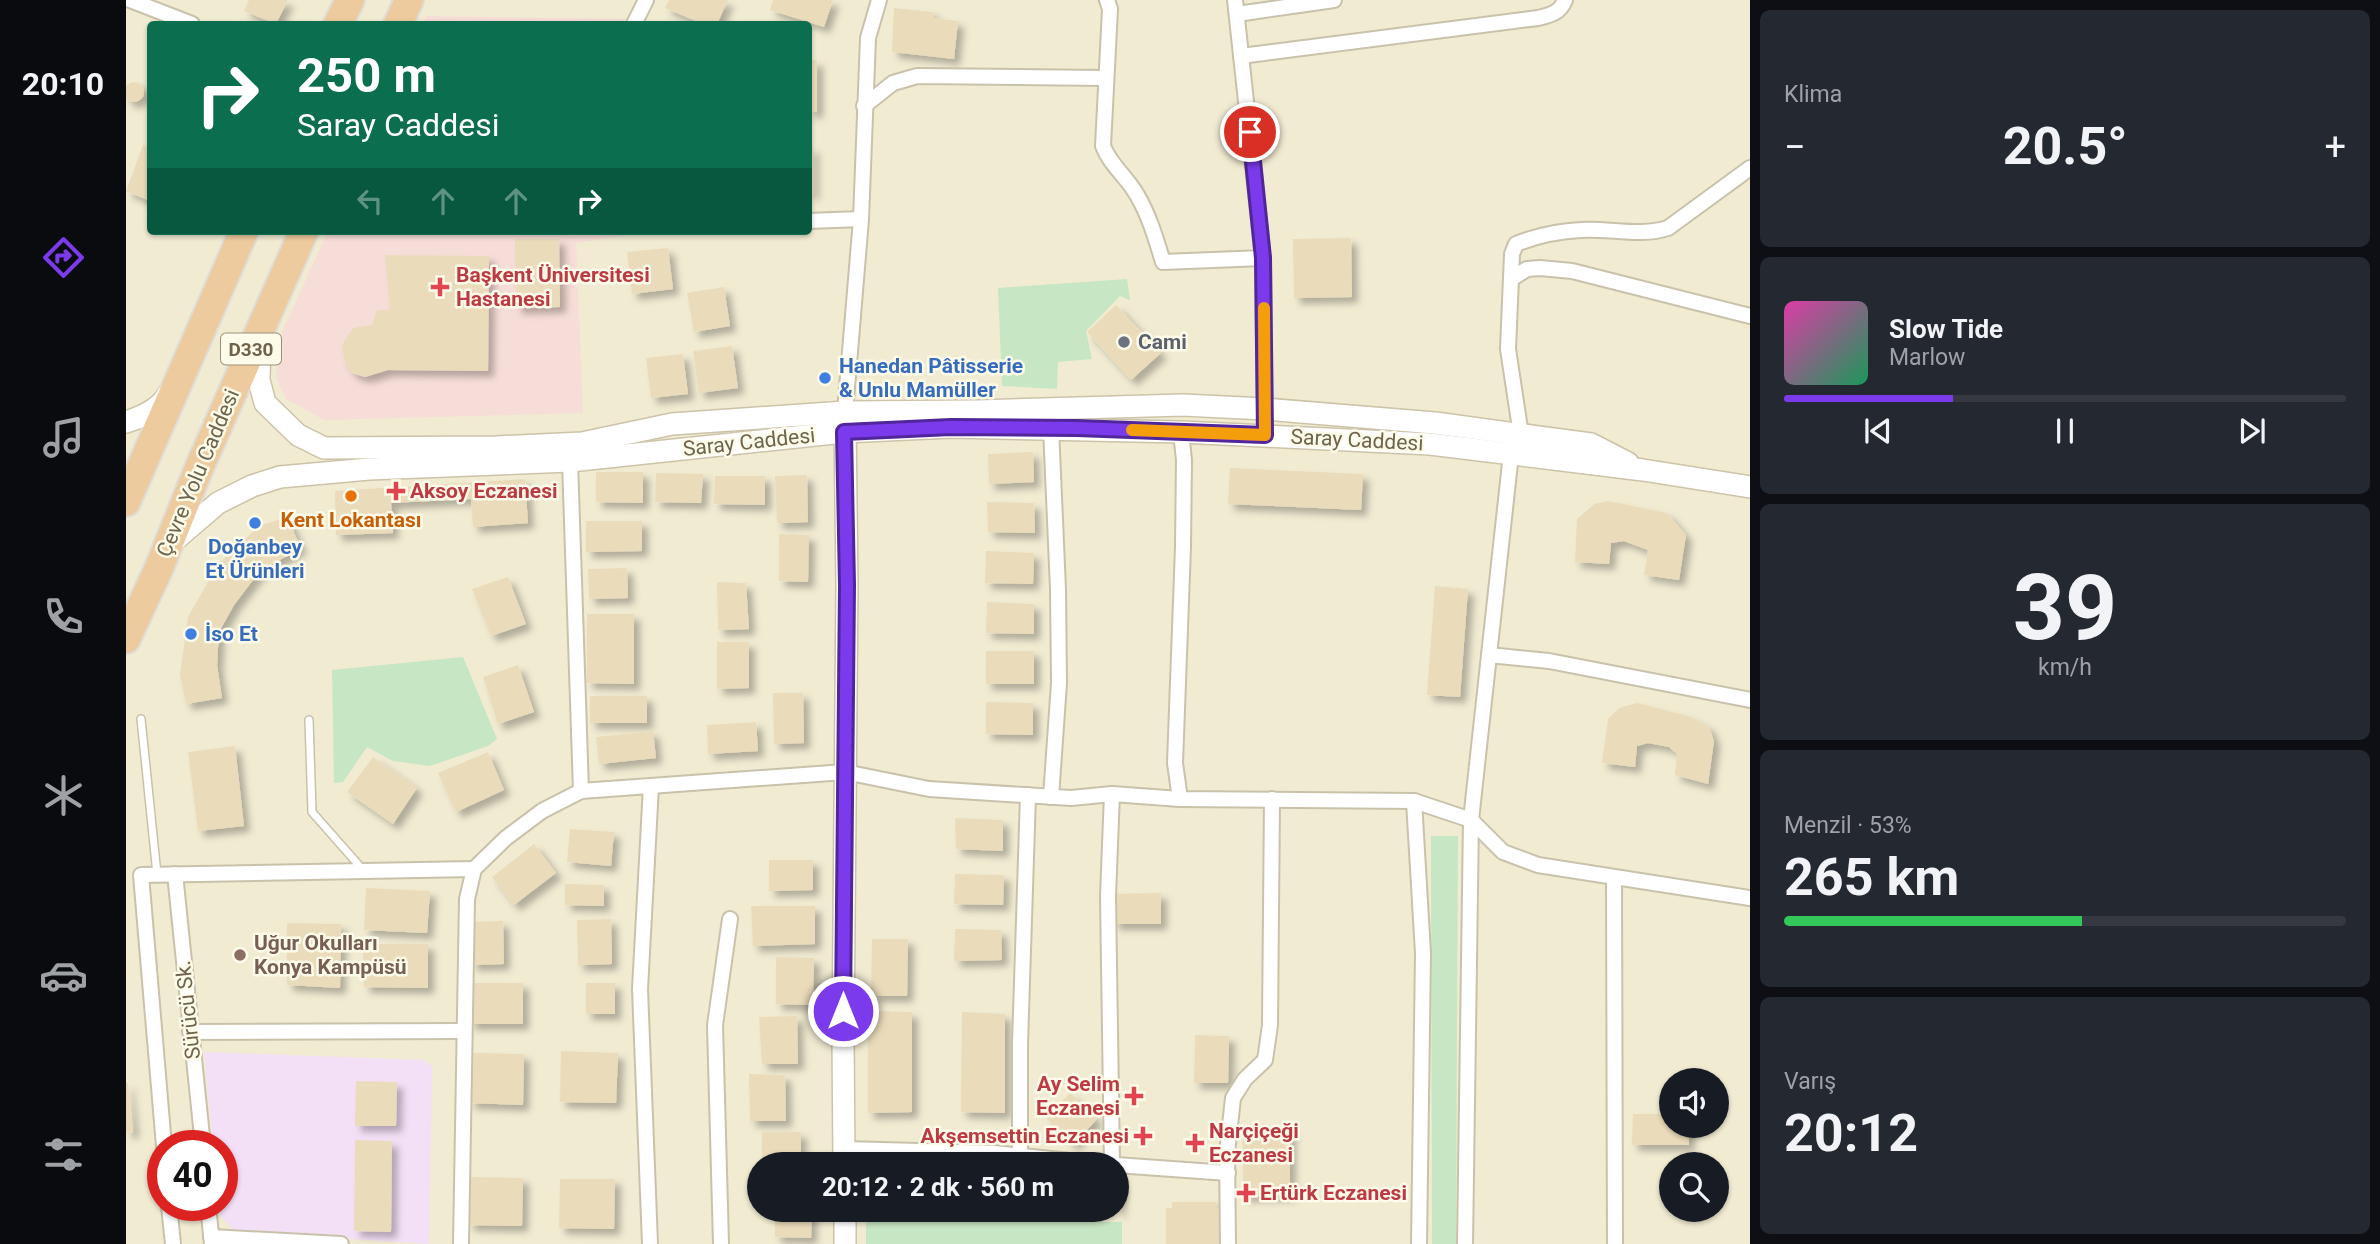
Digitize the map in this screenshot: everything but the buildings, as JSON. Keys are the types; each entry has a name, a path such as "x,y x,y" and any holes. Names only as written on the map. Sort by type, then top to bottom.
{"highway":[{"path":"340,21 350,0"},
{"path":"399,21 409,0"},
{"name":"D330","path":"126,502 242,235"},
{"name":"Çevre Yolu Caddesi","path":"126,639 302,235"}],"street":[{"path":"130,0 184,21"},
{"path":"636,21 646,0"},
{"path":"844,1152 847,585 845,422 861,219 868,38 879,0"},
{"path":"1107,0 1110,9 1103,146 1107,156 1137,194 1163,262 1263,258"},
{"path":"1265,435 1263,258 1236,7 1334,0"},
{"path":"1241,56 1538,18 1554,14 1562,8 1565,0"},
{"path":"864,106 893,83 918,76 1105,78"},
{"path":"1521,435 1508,349 1512,254 1516,244 1530,238 1580,230 1655,233 1668,228 1750,169"},
{"path":"812,221 861,219"},
{"path":"1511,279 1527,269 1572,271 1750,316"},
{"name":"Saray Caddesi","path":"260,327 258,380 265,403 298,435 324,448 496,447 582,443 672,424 845,422 1265,435 1430,444 1643,470 1750,487"},
{"path":"126,422 164,402 186,363"},
{"name":"Saray Caddesi","path":"169,545 218,503 252,486 280,477 369,469 570,461 845,422 977,411 1184,405 1435,423 1591,444 1643,470"},
{"path":"1051,428 1059,683 1051,797"},
{"path":"1180,799 1175,763 1183,547 1184,460 1181,432"},
{"path":"1465,1244 1471,820 1511,454"},
{"path":"570,461 581,791"},
{"path":"1489,655 1549,661 1750,700"},
{"path":"461,1244 467,899 474,869 515,831 542,811 581,791 845,772 929,789 1051,797 1112,794 1180,799 1414,801 1471,820 1503,852 1538,864 1750,898"},
{"path":"650,1244 640,989 652,786"},
{"path":"1112,794 1108,896 1114,1152"},
{"path":"1020,1152 1020,1044 1028,795"},
{"path":"1228,1244 1227,1153 1233,1098 1245,1079 1265,1060 1270,1026 1272,799"},
{"path":"1414,801 1423,953 1419,1244"},
{"path":"158,875 474,869"},
{"name":"Sürücü Sk.","path":"174,874 201,1130"},
{"name":"Sürücü Sk.","path":"158,875 141,875 163,1130"},
{"path":"1614,877 1615,1244"},
{"path":"721,1244 715,1025 730,919"},
{"path":"190,1032 464,1031"},
{"path":"1129,1166 1228,1173"},
{"path":"171,1221 173,1244"},
{"path":"210,1221 212,1240 341,1244"},
{"path":"845,1222 845,1244"}],"lane":[{"path":"141,719 158,875"},
{"path":"309,720 312,812 364,871"}],"shaded area":[{"path":"126,0 1750,0 1750,1244 126,1244"},
{"path":"426,16 625,19 624,21 424,21"},
{"name":"Başkent Üniversitesi Hastanesi","path":"326,235 627,235 576,243 583,413 324,420 286,399 276,377 282,332"},
{"path":"204,1052 424,1060 432,1066 429,1244 236,1232 225,1221 238,1221 238,1130 211,1130"}],"green space":[{"path":"1127,279 1130,300 1120,296 1086,331 1092,359 1058,362 1057,389 1002,386 998,288"},
{"path":"463,657 497,739 488,746 430,766 393,761 367,747 343,782 334,783 332,670"},
{"path":"1431,836 1458,836 1456,1244 1432,1244"},
{"path":"866,1222 1122,1222 1122,1244 866,1244"}],"slow traffic":[{"path":"1132,430 1265,435 1264,308"}],"place":[{"name":"Başkent Üniversitesi Hastanesi","path":"440,287"},
{"name":"Cami","path":"1124,342"},
{"name":"Hanedan Pâtisserie & Unlu Mamüller","path":"825,378"},
{"name":"Aksoy Eczanesi","path":"396,491"},
{"name":"Kent Lokantası","path":"351,496"},
{"name":"Doğanbey Et Ürünleri","path":"255,523"},
{"name":"İso Et","path":"191,634"},
{"name":"Uğur Okulları Konya Kampüsü","path":"240,955"},
{"name":"Ay Selim Eczanesi","path":"1134,1096"},
{"name":"Akşemsettin Eczanesi","path":"1143,1136"},
{"name":"Narçiçeği Eczanesi","path":"1195,1143"},
{"name":"Ertürk Eczanesi","path":"1246,1193"}],"route":[{"path":"843,1011 847,585 844,432 951,427 1077,428 1265,435 1263,258 1250,132"}]}
